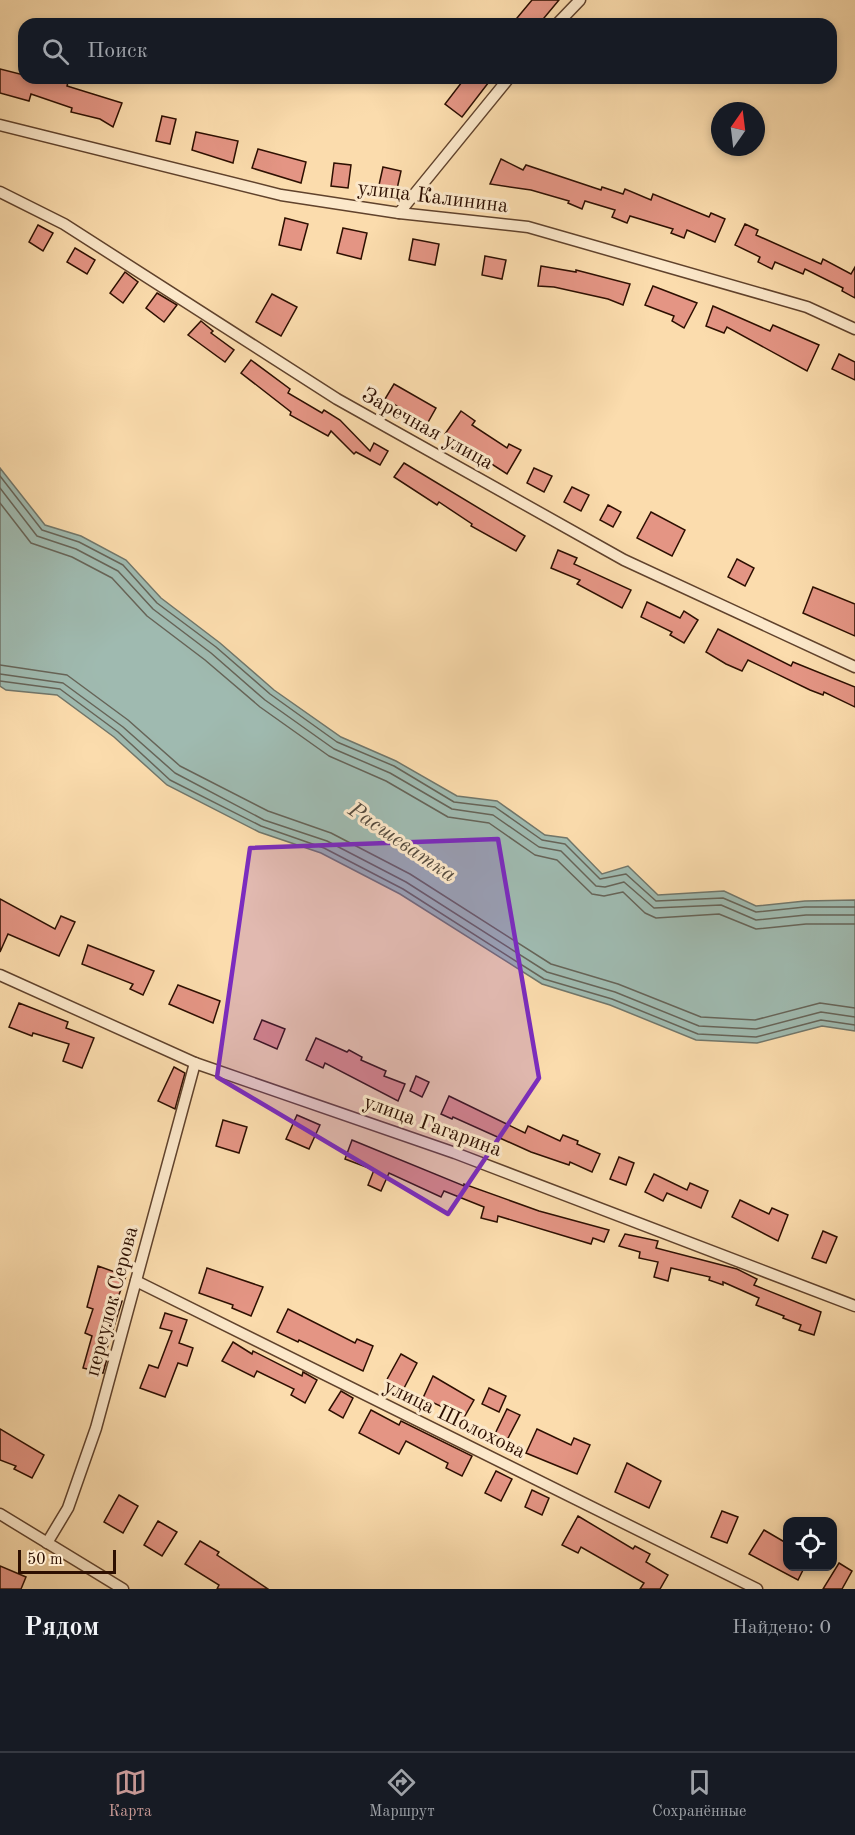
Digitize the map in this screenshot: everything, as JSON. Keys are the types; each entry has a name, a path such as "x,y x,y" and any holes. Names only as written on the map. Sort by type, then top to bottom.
{"street":[{"path":"563,18 580,0"},
{"path":"399,213 504,84"},
{"name":"улица Калинина","path":"0,125 281,195 399,213 528,226 807,307 855,329"},
{"name":"Заречная улица","path":"0,192 64,224 336,399 624,560 855,667"},
{"name":"улица Гагарина","path":"0,975 195,1062 455,1153 855,1306"},
{"name":"переулок Серова","path":"47,1543 68,1508 96,1428 195,1062"},
{"name":"улица Шолохова","path":"136,1281 757,1589"},
{"path":"0,1514 123,1589"}],"highlighted area":[{"path":"498,839 539,1078 448,1214 217,1077 250,848"}],"water":[{"name":"Расшеватка","path":"0,468 45,525 81,536 126,560 161,598 220,643 274,690 341,737 396,761 457,796 497,801 545,835 567,838 602,874 628,866 658,895 724,891 756,906 805,901 855,900 855,1031 822,1026 757,1043 696,1040 610,1005 542,984 400,894 321,853 259,832 167,785 114,737 57,695 6,690 0,686"}],"building":[{"path":"532,0 559,0 544,18 517,18"},
{"path":"0,69 18,74 18,84 68,84 67,86 122,103 113,127 100,119 71,112 72,108 31,94 29,101 0,93"},
{"path":"460,84 487,84 462,117 445,104"},
{"path":"162,116 176,119 170,144 156,141"},
{"path":"196,132 238,141 233,163 192,150"},
{"path":"258,149 306,162 301,183 252,168"},
{"path":"501,159 523,170 526,165 601,190 602,187 623,194 625,189 651,200 653,194 709,217 711,213 725,219 715,242 687,230 684,238 671,233 673,229 630,216 627,223 612,217 615,210 585,201 582,209 568,203 569,201 531,190 490,184"},
{"path":"334,163 351,165 348,188 331,186"},
{"path":"383,167 401,171 397,189 379,185"},
{"path":"285,218 308,224 301,250 279,245"},
{"path":"745,224 758,230 756,235 821,264 823,259 851,274 855,267 855,298 842,291 843,288 805,269 803,274 775,262 772,269 758,262 760,257 735,245"},
{"path":"38,225 53,233 43,251 29,242"},
{"path":"343,228 367,233 361,259 337,253"},
{"path":"413,239 439,244 435,265 409,260"},
{"path":"75,248 95,260 87,274 67,262"},
{"path":"485,256 506,260 502,279 482,275"},
{"path":"541,266 576,272 576,270 630,284 623,305 608,299 554,287 538,286"},
{"path":"125,272 138,282 123,303 110,293"},
{"path":"653,286 697,303 684,328 672,321 674,316 645,305"},
{"path":"157,293 177,305 164,322 146,308"},
{"path":"272,294 297,307 281,336 256,322"},
{"path":"713,306 770,331 773,325 819,345 807,371 727,327 724,333 706,326"},
{"path":"201,321 213,331 211,333 234,350 225,362 188,335"},
{"path":"839,354 855,362 855,380 832,369"},
{"path":"251,360 290,389 288,393 322,413 324,410 340,420 370,451 374,443 388,451 380,465 356,452 354,454 331,431 328,436 290,415 291,412 241,373"},
{"path":"394,384 436,408 427,424 385,399"},
{"path":"461,411 475,421 472,425 507,448 509,444 521,450 507,474 445,434"},
{"path":"404,463 525,536 516,551 471,526 472,524 439,502 437,505 394,477"},
{"path":"534,468 552,476 544,492 527,483"},
{"path":"572,487 589,495 581,511 564,502"},
{"path":"608,505 621,512 613,527 600,520"},
{"path":"651,512 685,530 672,556 637,538"},
{"path":"558,550 577,558 574,564 631,590 622,608 577,584 580,580 551,568"},
{"path":"737,559 754,568 745,586 728,577"},
{"path":"813,587 855,604 855,636 803,613"},
{"path":"647,602 680,618 684,611 698,620 684,643 670,635 672,632 641,617"},
{"path":"718,629 791,666 793,662 855,687 855,707 824,692 823,695 810,690 748,660 742,671 726,664 706,652"},
{"path":"0,899 55,929 61,916 75,922 59,956 8,934 0,952"},
{"path":"88,945 154,971 143,995 130,989 133,984 82,964"},
{"path":"178,985 220,1001 213,1023 169,1004"},
{"path":"19,1003 68,1022 66,1028 94,1038 82,1068 63,1061 69,1044 33,1033 32,1036 9,1027"},
{"path":"262,1020 285,1029 277,1049 254,1039"},
{"path":"316,1038 347,1052 349,1050 362,1057 361,1060 386,1071 384,1076 405,1084 398,1101 325,1063 323,1068 306,1060"},
{"path":"174,1067 185,1073 175,1109 158,1101"},
{"path":"416,1076 429,1082 422,1097 410,1091"},
{"path":"449,1096 525,1133 528,1126 560,1141 563,1135 578,1141 577,1144 600,1154 592,1172 570,1162 569,1165 531,1152 453,1117 452,1119 441,1114"},
{"path":"297,1115 320,1125 309,1149 286,1139"},
{"path":"223,1120 247,1127 239,1153 216,1146"},
{"path":"352,1140 464,1186 464,1184 539,1211 609,1230 604,1242 593,1238 591,1244 498,1216 497,1222 481,1218 484,1207 444,1191 441,1197 389,1173 381,1191 368,1185 374,1170 345,1159"},
{"path":"619,1157 634,1163 626,1185 610,1179"},
{"path":"654,1174 687,1190 690,1183 708,1191 701,1208 667,1193 663,1201 645,1192"},
{"path":"740,1200 769,1214 772,1208 788,1215 778,1241 732,1217"},
{"path":"823,1231 837,1237 826,1263 812,1258"},
{"path":"625,1234 658,1241 656,1248 737,1269 757,1279 754,1285 821,1312 814,1335 799,1330 801,1325 783,1318 784,1316 756,1305 759,1298 723,1282 723,1285 709,1280 710,1277 671,1268 668,1281 654,1277 658,1262 639,1258 640,1252 619,1246"},
{"path":"98,1266 126,1276 117,1300 122,1301 105,1355 108,1355 103,1373 83,1368 92,1336 85,1333 93,1309 87,1307"},
{"path":"207,1268 263,1287 251,1316 232,1308 233,1305 199,1293"},
{"path":"288,1309 355,1343 357,1339 373,1346 363,1371 299,1340 298,1342 277,1332"},
{"path":"165,1313 187,1320 179,1343 193,1348 187,1366 178,1363 165,1397 140,1388 149,1365 158,1368 172,1331 160,1328"},
{"path":"233,1342 252,1354 253,1351 302,1376 303,1372 317,1380 305,1403 291,1395 294,1389 257,1371 254,1377 222,1361"},
{"path":"401,1354 417,1363 402,1392 385,1383"},
{"path":"433,1376 474,1400 462,1421 447,1413 449,1410 423,1398"},
{"path":"489,1388 506,1396 499,1412 482,1404"},
{"path":"341,1391 353,1398 343,1418 329,1410"},
{"path":"507,1409 520,1415 506,1442 494,1436"},
{"path":"371,1410 399,1425 401,1421 472,1456 462,1476 446,1468 448,1463 406,1441 399,1454 359,1433"},
{"path":"0,1429 44,1455 32,1478 14,1469 16,1466 0,1460"},
{"path":"537,1429 571,1445 574,1438 590,1445 577,1474 526,1453"},
{"path":"627,1463 661,1481 649,1508 615,1492"},
{"path":"496,1471 512,1479 501,1501 485,1493"},
{"path":"532,1490 549,1498 542,1515 525,1507"},
{"path":"119,1495 138,1506 123,1533 104,1522"},
{"path":"722,1511 738,1517 727,1543 711,1537"},
{"path":"578,1516 633,1549 635,1546 650,1554 646,1562 668,1575 660,1589 640,1589 644,1583 581,1547 578,1553 562,1545"},
{"path":"158,1521 177,1532 162,1556 144,1545"},
{"path":"764,1530 783,1541 783,1571 802,1571 798,1580 749,1554"},
{"path":"200,1541 219,1552 217,1555 268,1589 217,1589 219,1585 185,1564"},
{"path":"839,1563 852,1571 842,1589 823,1589 834,1571 837,1571"},
{"path":"0,1566 26,1577 21,1589 0,1589"}]}
